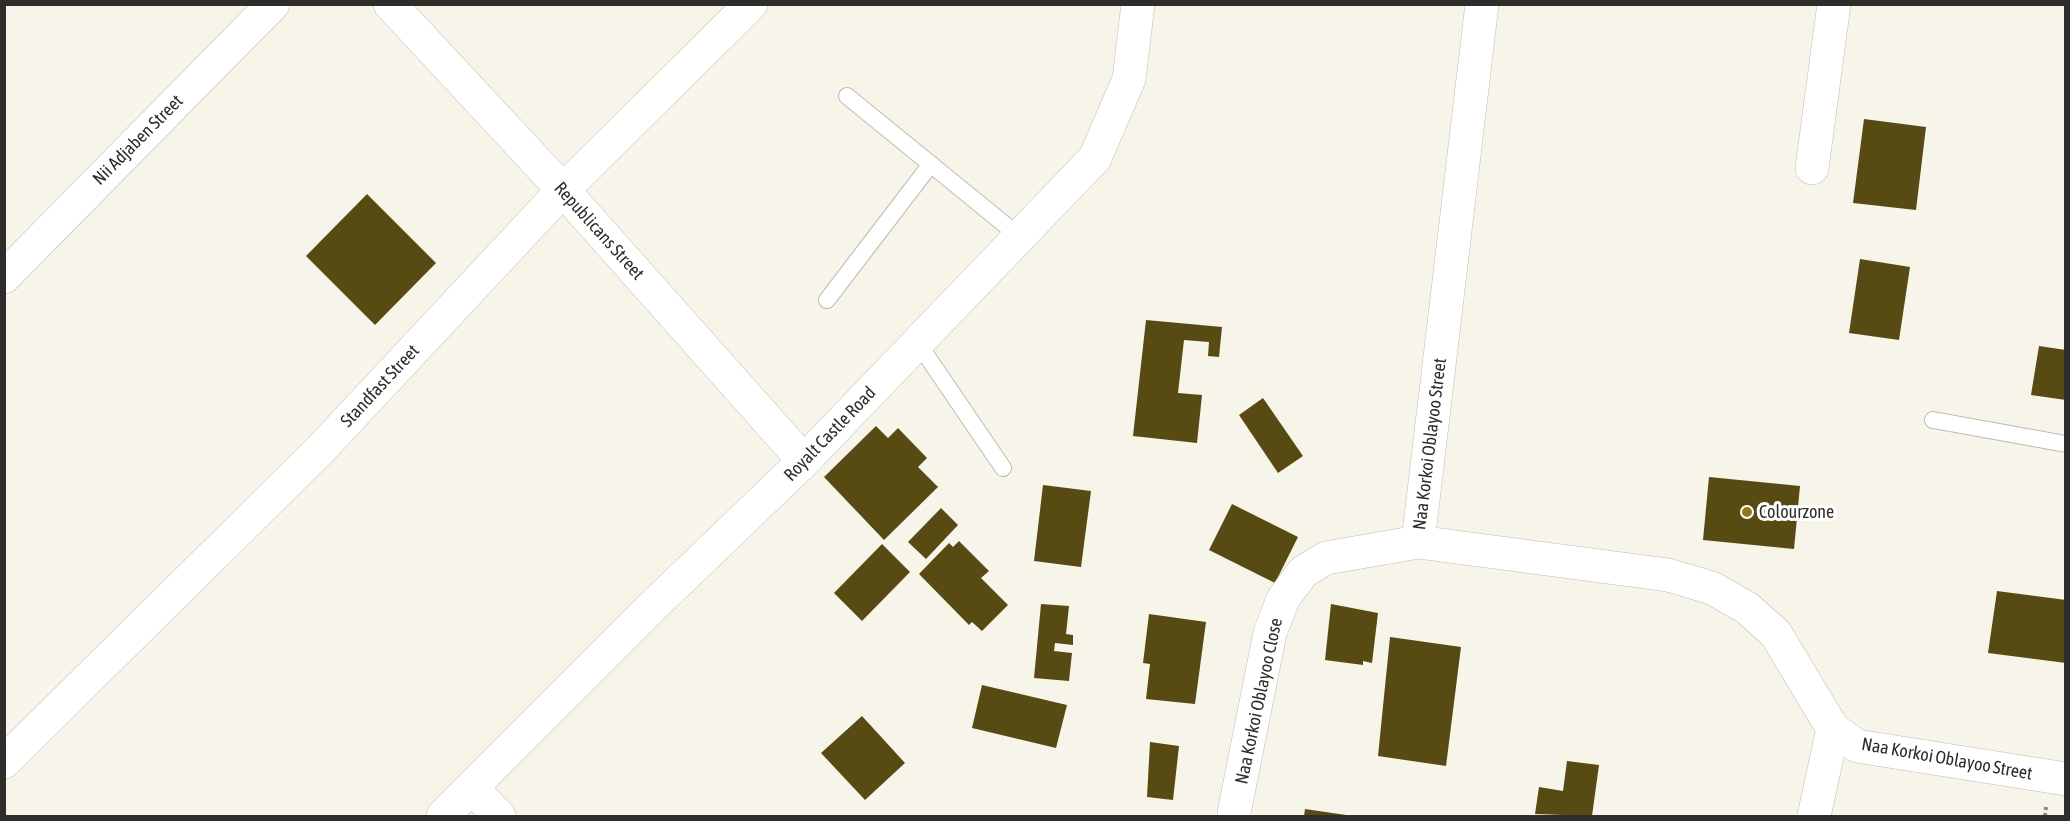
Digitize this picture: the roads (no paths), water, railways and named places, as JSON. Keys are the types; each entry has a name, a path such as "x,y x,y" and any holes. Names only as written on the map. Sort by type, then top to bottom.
{"street":[{"name":"Nii Adjaben Street","path":"4,277 273,4"},
{"name":"Republicans Street","path":"390,4 563,190 804,461"},
{"name":"Standfast Street","path":"4,762 320,450 563,190 750,4"},
{"name":"Royalt Castle Road","path":"443,816 653,606 804,461 1095,159 1129,80 1138,4"},
{"name":"Naa Korkoi Oblayoo Street","path":"1482,4 1418,542 1668,575 1712,588 1747,608 1776,634 1833,729 1857,746 2066,779"},
{"path":"1812,168 1834,4"},
{"name":"Naa Korkoi Oblayoo Close","path":"1234,813 1270,633 1282,599 1303,572 1326,558 1418,542"},
{"path":"1814,816 1833,729"},
{"path":"472,788 499,816"}],"lane":[{"path":"847,96 1020,237"},
{"path":"827,300 931,164"},
{"path":"918,343 1003,468"},
{"path":"1933,420 2066,444"}],"place":[{"name":"Colourzone","path":"1747,512"}]}
